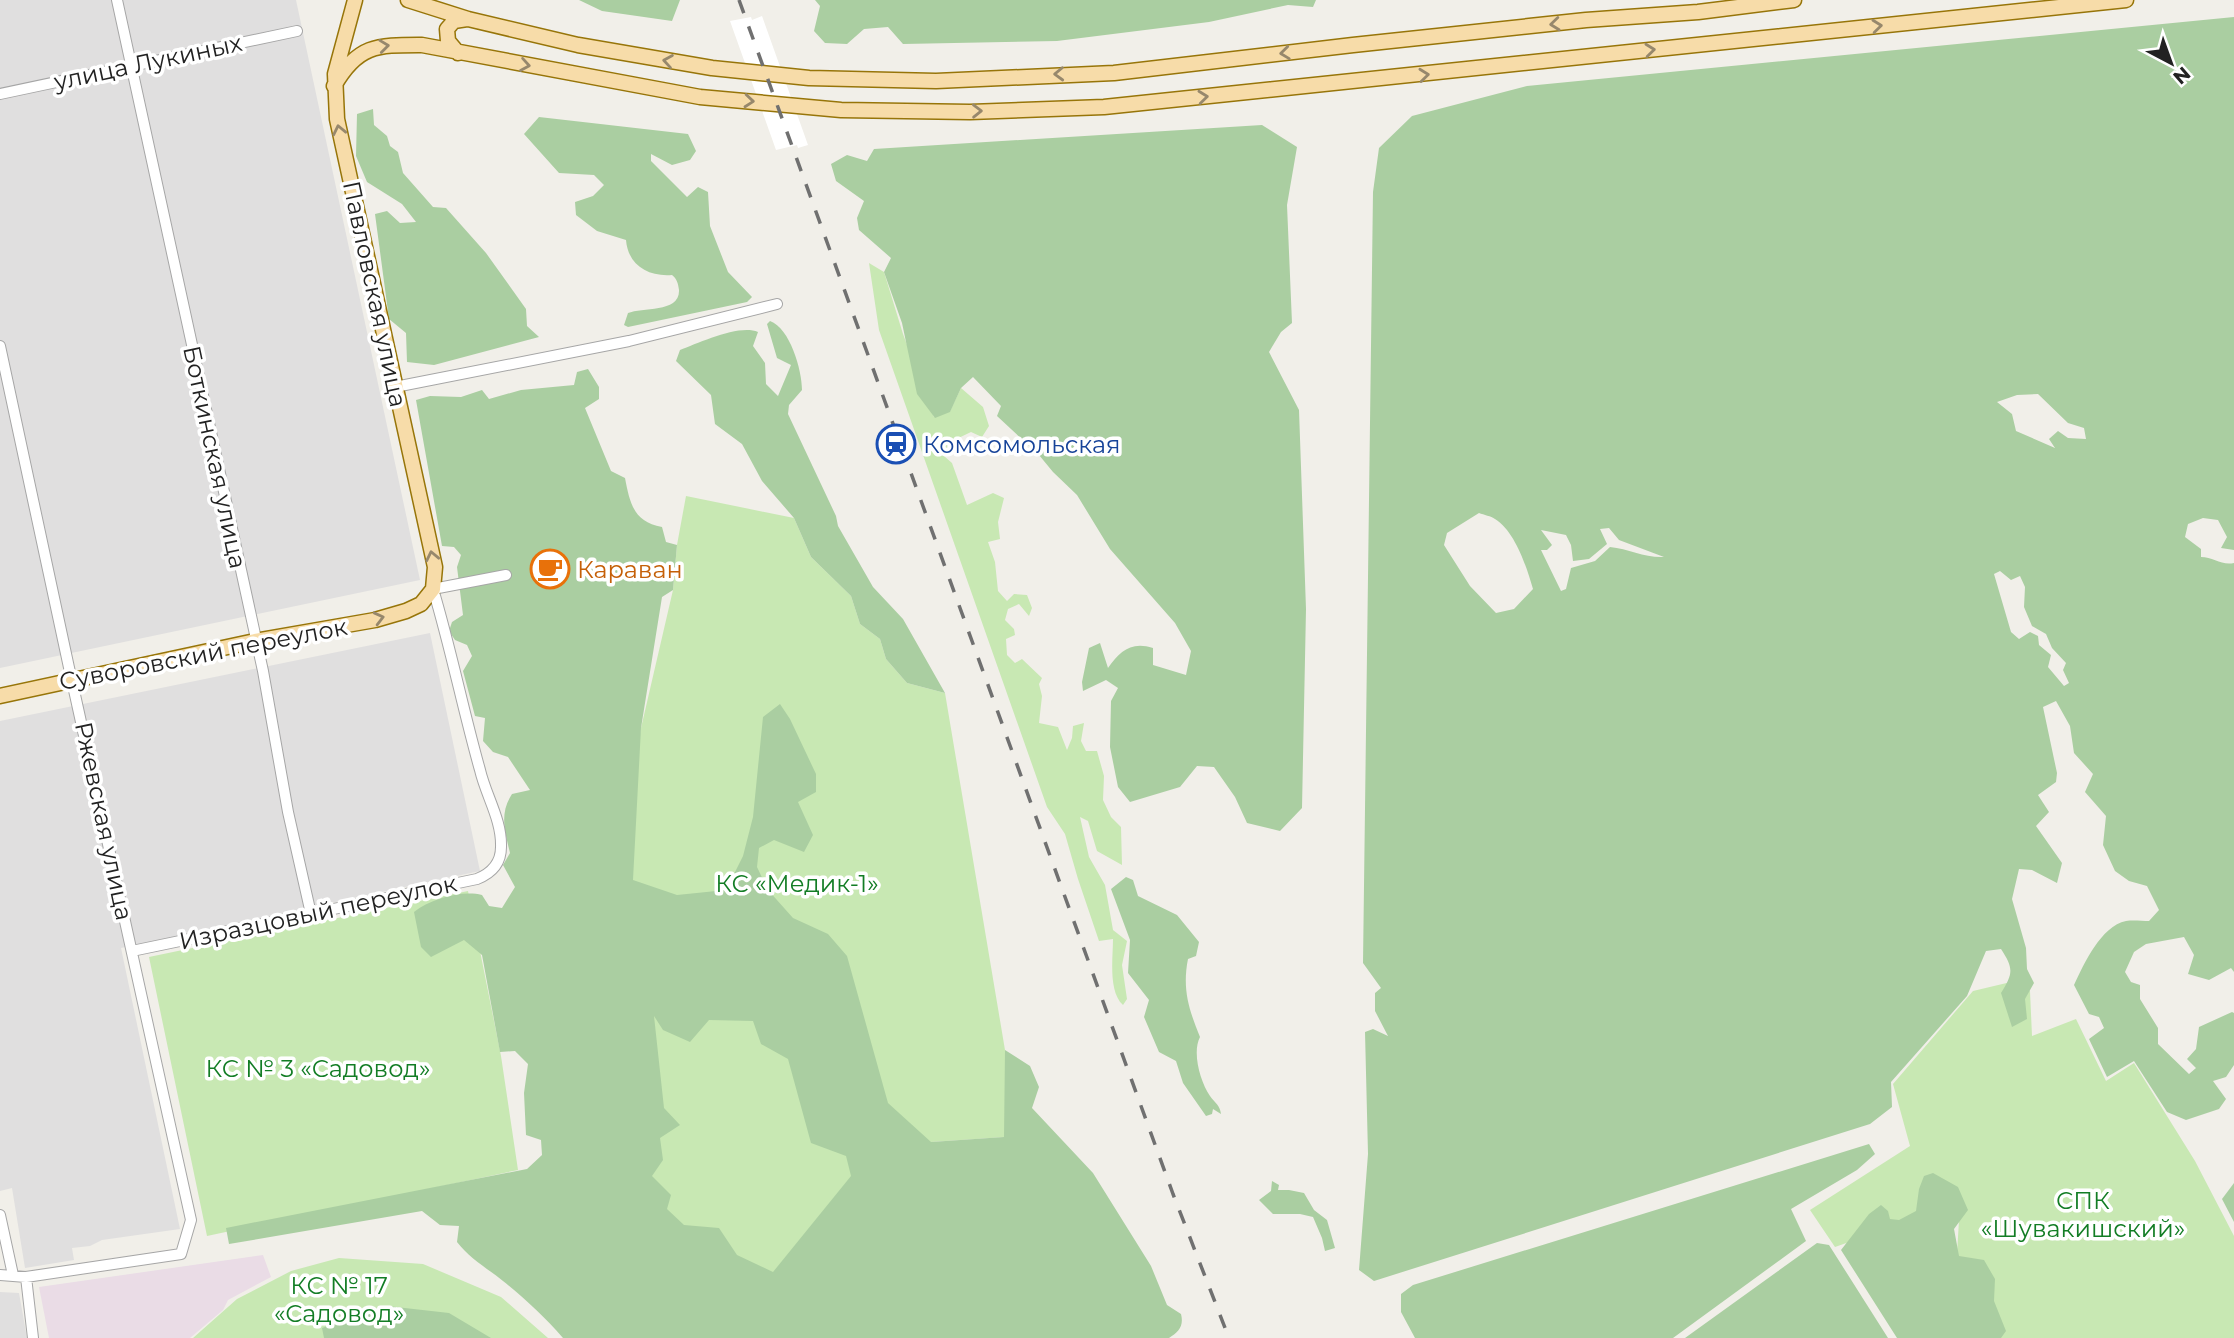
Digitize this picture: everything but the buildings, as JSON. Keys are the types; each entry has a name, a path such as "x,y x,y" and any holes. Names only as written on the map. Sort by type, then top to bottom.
{"main road":[{"name":"Павловская улица","path":"355,0 335,74 337,119 435,567 433,589"},
{"path":"408,0 468,19 578,45 712,68 809,78 936,81 1114,73 1353,44 1586,20 1699,12 1794,0"},
{"path":"334,86 344,69 360,53 376,46 422,45 700,97 841,110 1029,110 1104,107 2126,0"},
{"path":"458,53 448,41 447,29 454,21 468,19"},
{"name":"Суворовский переулок","path":"0,696 255,640 375,620 421,604 433,589"}],"street":[{"name":"Боткинская улица","path":"117,0 263,671 288,812 311,914"},
{"name":"улица Лукиных","path":"0,94 297,31"},
{"path":"395,387 629,341 777,304"},
{"name":"Ржевская улица","path":"0,345 191,1220 181,1255 26,1277"},
{"path":"433,589 506,575"},
{"name":"Павловская улица","path":"433,589 480,773 498,822 501,848 498,863"},
{"name":"Изразцовый переулок","path":"132,951 477,878 489,874 498,863"},
{"path":"0,1215 13,1275"},
{"path":"0,1275 26,1277 33,1338"}],"shaded area":[{"path":"0,0 296,0 420,580 0,668"},
{"path":"430,633 480,871 121,948 180,1229 102,1240 90,1246 72,1248 74,1260 25,1268 12,1188 0,1191 0,721"},
{"path":"263,1255 271,1277 228,1300 223,1310 190,1338 49,1338 39,1287"},
{"path":"0,1292 19,1293 27,1338 0,1338"}],"green space":[{"path":"579,0 680,0 672,21 602,11"},
{"path":"815,0 1316,0 1313,7 1288,5 1209,22 1057,41 903,44 888,27 864,29 847,44 825,43 814,31 820,6"},
{"path":"2234,17 2234,550 2221,548 2227,537 2218,520 2203,518 2188,524 2185,537 2201,549 2201,557 2234,563 2234,972 2231,968 2209,980 2188,974 2194,955 2184,937 2146,944 2134,952 2125,972 2131,982 2140,985 2140,999 2158,1028 2158,1044 2189,1074 2196,1068 2187,1059 2196,1049 2199,1027 2234,1013 2234,1065 2226,1077 2213,1081 2226,1099 2219,1109 2186,1120 2167,1112 2134,1061 2107,1077 2089,1039 2104,1028 2099,1017 2089,1014 2074,985 2088,957 2101,938 2117,924 2149,921 2159,910 2147,886 2129,881 2115,871 2103,845 2106,816 2085,792 2093,774 2074,753 2070,726 2056,701 2043,707 2057,773 2056,782 2038,795 2049,812 2036,826 2062,863 2057,883 2032,870 2019,869 2012,899 2026,948 2027,969 2034,983 2025,999 2027,1019 2012,1027 2001,993 2010,976 2010,966 2001,949 1986,951 1967,996 1891,1082 1892,1107 1870,1124 1374,1281 1359,1270 1368,1154 1365,1032 1373,1029 1388,1036 1375,1011 1375,993 1381,988 1363,963 1373,192 1379,148 1412,116 1527,86","holes":["2038,394 2068,423 2084,428 2086,439 2068,438 2058,431 2049,439 2055,448 2016,431 2012,414 1997,402 2017,395","1479,513 1495,519 1514,541 1533,589 1514,609 1496,613 1470,586 1444,545 1447,533","1609,528 1619,540 1664,557 1610,547 1595,561 1571,568 1566,589 1561,591 1541,550 1547,550 1552,545 1541,530 1566,535 1571,545 1573,561 1589,559 1607,544 1600,529","2000,571 2011,580 2020,576 2025,587 2024,607 2032,626 2046,634 2052,648 2066,663 2063,670 2069,683 2064,686 2048,667 2051,655 2039,645 2038,636 2030,632 2019,639 2011,632 1994,574"]},
{"path":"373,109 374,125 387,136 390,146 398,152 403,173 433,207 446,208 486,253 526,309 527,326 539,337 434,365 407,362 406,333 389,319 375,214 387,211 400,223 416,222 402,204 367,182 356,156 357,114"},
{"path":"539,117 688,134 696,151 690,160 672,165 651,154 651,161 687,197 698,187 708,192 710,226 728,272 752,297 747,302 628,327 624,325 628,313 659,308 673,302 678,297 677,281 672,275 655,274 641,268 631,256 626,240 597,231 576,215 575,202 593,196 604,185 594,175 559,173 524,134"},
{"path":"1262,125 1297,147 1287,205 1292,323 1281,332 1269,352 1299,410 1306,609 1302,808 1280,831 1247,823 1235,797 1214,767 1197,766 1180,787 1130,802 1118,787 1110,747 1111,701 1118,688 1106,680 1083,691 1082,682 1089,648 1100,643 1108,668 1126,649 1138,646 1153,648 1153,665 1186,675 1191,651 1175,623 1110,549 1077,495 997,416 1001,406 973,377 961,388 950,412 935,418 917,394 902,323 884,272 891,258 859,230 857,218 864,201 836,181 831,164 847,155 867,161 874,149"},
{"path":"869,263 884,272 903,334 934,417 950,411 961,388 983,407 989,426 982,437 971,432 948,443 944,456 952,463 967,505 993,493 1004,498 998,522 1000,539 988,542 995,562 998,591 1007,601 1014,594 1027,595 1032,608 1029,616 1019,604 1008,609 1005,620 1014,629 1015,635 1006,639 1007,655 1015,663 1022,659 1042,678 1039,684 1042,696 1039,723 1058,727 1067,750 1073,726 1084,723 1081,741 1086,751 1097,751 1104,776 1103,800 1111,817 1121,827 1122,865 1097,851 1088,821 1080,817 1089,857 1105,885 1113,930 1127,941 1122,965 1127,999 1123,1005 1113,983 1113,939 1099,941 1065,834 1047,807 879,330"},
{"path":"770,321 783,332 797,361 802,390 789,405 788,414 836,516 838,526 873,587 903,619 945,693 907,683 886,659 880,639 860,624 851,596 811,557 794,518 762,481 742,444 715,424 711,395 676,361 680,350 708,339 740,330 758,332 753,346 765,363 766,384 778,396 791,365 777,358 767,324"},
{"path":"588,369 599,387 599,399 585,408 611,471 625,478 629,496 639,516 662,527 666,542 677,545 673,590 662,597 641,728 633,880 677,895 726,890 743,856 753,817 763,717 780,704 816,774 816,792 798,802 813,835 804,852 774,840 759,848 757,867 768,890 793,918 828,934 847,956 888,1103 931,1142 1004,1137 1005,1050 1030,1066 1039,1087 1032,1108 1093,1173 1151,1266 1167,1305 1181,1314 1180,1328 1169,1338 563,1338 526,1301 462,1248 457,1242 459,1226 440,1225 422,1211 229,1244 226,1228 527,1169 542,1155 541,1140 526,1135 524,1093 528,1064 515,1051 500,1052 482,955 464,940 431,957 421,947 414,912 437,900 465,894 482,895 489,906 502,908 515,887 503,865 510,853 504,816 512,794 530,790 508,757 493,752 483,741 485,718 475,716 463,671 472,656 467,645 455,640 449,631 452,622 463,615 457,567 461,555 454,547 442,546 416,400 430,396 461,397 482,390 489,399 521,390 574,385 577,372","holes":["654,1016 663,1030 690,1042 709,1020 753,1021 761,1044 788,1059 811,1143 846,1156 851,1176 773,1272 737,1255 719,1228 684,1225 667,1209 671,1195 652,1176 663,1160 660,1138 680,1125 664,1108"]},
{"name":"КС «Медик-1»","path":"686,496 794,518 811,557 851,596 860,624 880,639 886,659 907,683 945,693 1005,1050 1005,1137 931,1142 777,1286 644,1213 622,840 641,728 673,590 677,545"},
{"path":"1126,877 1133,880 1138,896 1177,915 1199,942 1196,956 1188,959 1186,990 1200,1037 1197,1058 1200,1075 1221,1114 1213,1109 1212,1114 1206,1116 1183,1083 1176,1061 1159,1052 1144,1017 1149,1000 1128,973 1130,940 1111,889"},
{"name":"КС № 3 «Садовод»","path":"468,891 501,1056 518,1170 207,1236 149,957"},
{"name":"СПК «Шувакишский»","path":"2015,981 2030,991 2032,1036 2076,1019 2106,1081 2134,1063 2195,1161 2234,1236 2234,1338 1984,1338 1956,1271 1960,1203 1835,1247 1810,1210 1910,1146 1893,1084 1973,991"},
{"path":"1869,1144 1875,1154 1857,1170 1791,1209 1806,1241 1673,1338 1415,1338 1401,1312 1401,1294 1413,1285"},
{"path":"1933,1173 1958,1187 1968,1210 1954,1229 1959,1256 1984,1260 1995,1279 1994,1301 2006,1331 2001,1338 1897,1338 1841,1250 1869,1214 1881,1205 1888,1211 1890,1219 1899,1220 1916,1211 1924,1176"},
{"path":"1272,1181 1279,1185 1278,1190 1304,1193 1314,1210 1327,1220 1335,1248 1325,1251 1313,1217 1273,1214 1259,1200 1271,1191"},
{"path":"2234,1183 2234,1222 2222,1199"},
{"path":"1817,1243 1829,1245 1888,1338 1685,1338"},
{"name":"КС № 17 «Садовод»","path":"339,1258 423,1264 501,1297 548,1338 193,1338 237,1299 291,1271"},
{"path":"387,1306 449,1313 491,1338 324,1338 322,1328"}],"pier":[{"path":"762,16 808,145 776,150 730,21 751,17 752,20"}],"railway":[{"path":"739,0 1173,1194 1229,1338"}],"place":[{"name":"Комсомольская","path":"896,444"},
{"name":"Караван","path":"550,569"}]}
